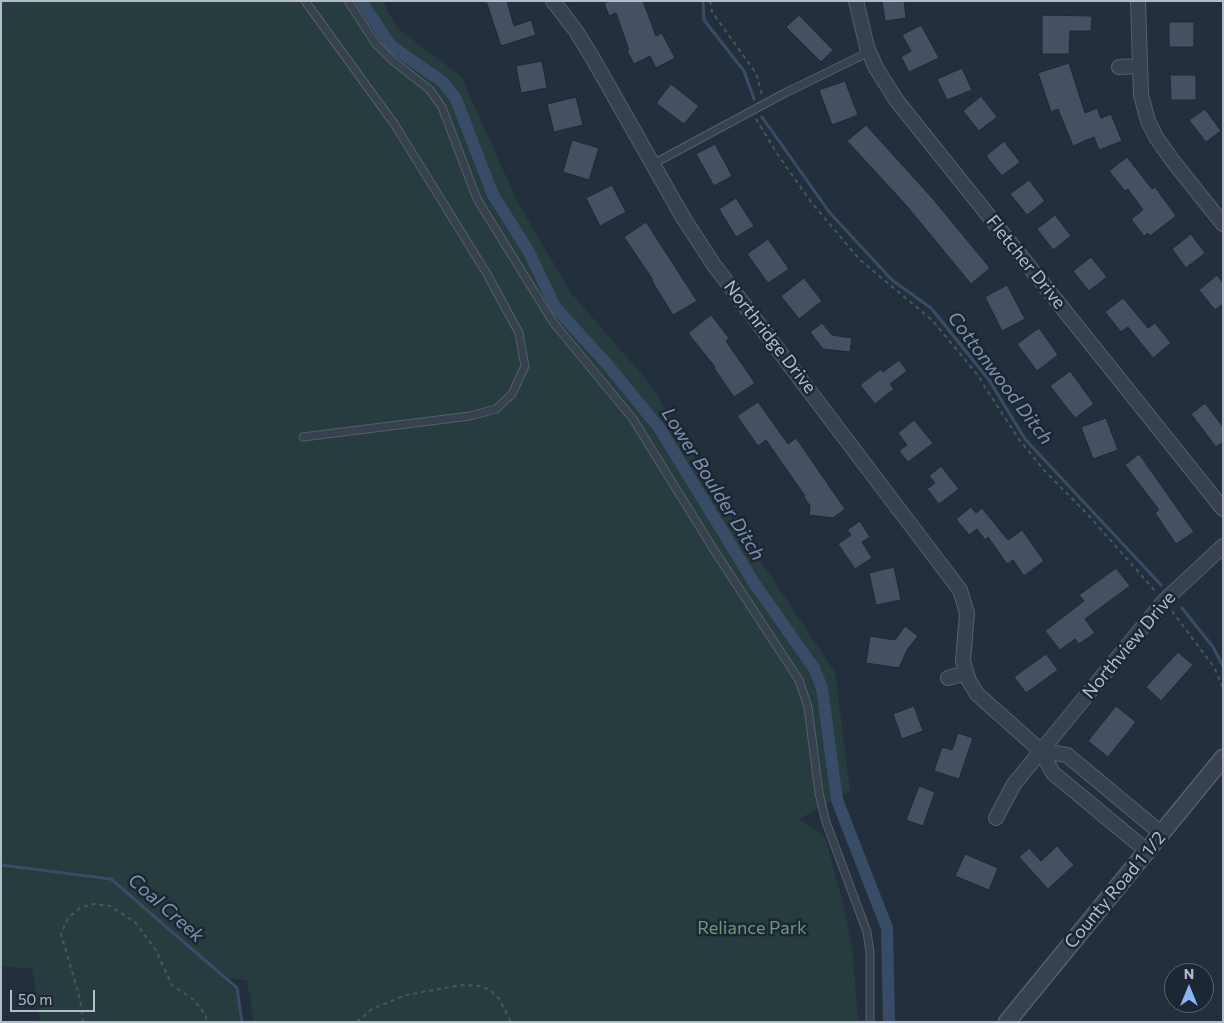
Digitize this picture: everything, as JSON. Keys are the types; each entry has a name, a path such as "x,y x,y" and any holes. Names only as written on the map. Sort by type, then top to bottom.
{"street":[{"name":"Northridge Drive","path":"553,1 587,48 699,243 714,265 960,590 967,613 963,652 966,673 980,698 1041,751 1053,773 1147,851"},
{"name":"Fletcher Drive","path":"856,1 860,25 869,52 876,68 897,101 1223,509"},
{"path":"1138,1 1140,66 1144,109 1156,138 1223,224"},
{"path":"1119,67 1140,66"},
{"name":"Northview Drive","path":"996,818 1014,784 1164,601 1223,546"},
{"path":"948,678 966,673"},
{"path":"1041,751 1067,755 1162,834"},
{"name":"County Road 1 1/2","path":"1007,1022 1223,758"}],"lane":[{"path":"302,437 470,416 496,409 512,394 525,366 519,333 487,274 395,125 305,1"},
{"path":"348,1 376,44 392,60 429,89 442,106 477,199 553,322 599,375 633,419 714,550 799,680 808,707 819,792 826,822 867,932 870,952 870,1022"},
{"path":"653,164 767,103 869,52"}],"path":[{"path":"710,1 712,12 756,73 762,88 762,97"},
{"path":"756,117 778,155 811,202 860,260 932,320 976,373 1018,438 1043,470 1090,517 1164,601 1214,667 1223,688"},
{"path":"83,1022 80,999 61,934 68,918 80,908 92,904 110,906 135,922 155,949 172,985 194,1000 205,1014 207,1022"},
{"path":"357,1022 372,1009 399,997 462,985 480,986 490,990 499,999 510,1022"}],"green space":[{"name":"Reliance Park","path":"1,1 383,1 397,28 461,76 518,203 572,294 651,385 727,511 835,672 850,791 799,819 825,837 846,915 853,956 858,1022 254,1022 247,980 222,978 238,993 241,1022 40,1022 32,968 1,967"}],"building":[{"path":"486,1 507,1 514,26 531,20 536,35 501,46"},
{"path":"610,1 643,1 656,36 662,33 675,58 656,68 650,56 634,64 627,51 629,50 616,13 609,16 604,3"},
{"path":"882,1 904,1 906,18 885,21"},
{"path":"799,15 833,50 821,62 786,27"},
{"path":"1042,15 1092,16 1091,31 1070,31 1069,54 1042,54"},
{"path":"1169,22 1194,22 1194,47 1169,47"},
{"path":"921,25 939,58 909,72 901,57 911,51 902,35"},
{"path":"542,61 547,88 521,93 516,66"},
{"path":"1069,63 1085,113 1097,108 1101,118 1111,114 1122,141 1099,150 1094,137 1073,146 1058,109 1051,112 1038,73"},
{"path":"962,68 972,90 947,100 937,79"},
{"path":"1170,75 1196,75 1196,100 1171,100"},
{"path":"845,81 858,115 832,125 819,90"},
{"path":"671,84 699,106 684,124 656,103"},
{"path":"981,96 997,117 979,131 963,111"},
{"path":"576,97 583,125 554,132 547,104"},
{"path":"1205,109 1221,131 1206,142 1189,120"},
{"path":"866,125 933,199 990,268 971,284 906,205 847,141"},
{"path":"572,140 599,148 589,180 563,172"},
{"path":"1004,141 1020,162 1002,176 986,156"},
{"path":"715,144 732,176 714,186 696,154"},
{"path":"1127,157 1152,189 1155,187 1176,216 1150,236 1148,233 1144,236 1131,219 1143,210 1128,189 1125,191 1109,171"},
{"path":"1029,180 1045,201 1027,215 1010,194"},
{"path":"612,185 626,212 600,226 586,198"},
{"path":"736,198 754,226 736,237 719,209"},
{"path":"1055,215 1071,236 1053,250 1037,229"},
{"path":"646,222 697,301 673,315 653,280 624,237"},
{"path":"1191,234 1205,253 1186,268 1172,249"},
{"path":"768,239 789,269 768,283 747,254"},
{"path":"1091,257 1107,277 1089,291 1073,271"},
{"path":"1217,275 1223,283 1223,304 1215,310 1199,290"},
{"path":"804,278 822,301 799,319 781,296"},
{"path":"1007,285 1025,319 1002,331 985,297"},
{"path":"1123,298 1148,328 1155,323 1171,343 1153,358 1128,327 1121,332 1105,312"},
{"path":"711,315 729,338 726,341 755,383 734,397 715,367 688,333"},
{"path":"822,323 832,335 852,338 850,352 823,349 810,332"},
{"path":"1039,328 1058,355 1037,371 1017,344"},
{"path":"899,360 907,371 890,384 894,389 875,404 860,385 881,369 883,372"},
{"path":"1070,371 1094,404 1075,418 1050,386"},
{"path":"758,402 788,444 796,438 845,509 833,518 809,515 810,506 805,496 766,440 758,446 737,416"},
{"path":"1205,403 1223,427 1223,442 1216,447 1191,414"},
{"path":"1106,418 1118,450 1093,459 1081,427"},
{"path":"914,420 933,443 908,462 899,451 907,445 898,433"},
{"path":"1139,454 1194,532 1176,544 1155,513 1159,510 1125,465"},
{"path":"941,466 959,489 939,504 927,489 935,483 929,476"},
{"path":"971,507 976,513 982,508 1008,540 1022,530 1044,561 1024,576 1013,560 1007,564 988,537 985,540 977,529 969,535 956,519"},
{"path":"860,521 870,537 862,542 872,558 855,569 838,544 851,535 847,530"},
{"path":"894,567 901,600 876,605 869,573"},
{"path":"1116,568 1130,586 1085,619 1095,633 1079,644 1075,639 1060,650 1045,631 1084,601 1079,595"},
{"path":"905,626 918,636 907,650 899,668 866,663 870,636 895,640"},
{"path":"1178,652 1193,665 1161,701 1146,687"},
{"path":"1046,654 1058,670 1026,693 1014,677"},
{"path":"914,706 923,731 902,739 893,714"},
{"path":"1116,706 1136,722 1108,757 1088,741"},
{"path":"958,733 973,738 959,779 934,771 942,747 952,750"},
{"path":"919,786 935,792 923,826 906,820"},
{"path":"1057,846 1074,865 1048,889 1019,857 1029,848 1041,861"},
{"path":"965,854 998,868 989,890 955,876"}],"waterway":[{"name":"Lower Boulder Ditch","path":"361,1 391,46 443,82 456,99 493,195 529,252 555,307 606,363 660,429 756,586 814,668 822,688 837,800 887,928 889,1022"},
{"name":"Cottonwood Ditch","path":"703,1 704,20 744,71 754,99"},
{"name":"Cottonwood Ditch","path":"762,117 830,213 892,280 931,308 989,380 1025,439 1161,585"},
{"name":"Cottonwood Ditch","path":"1182,608 1213,647 1223,666"},
{"name":"Coal Creek","path":"1,865 111,879 237,988 242,1022"}]}
